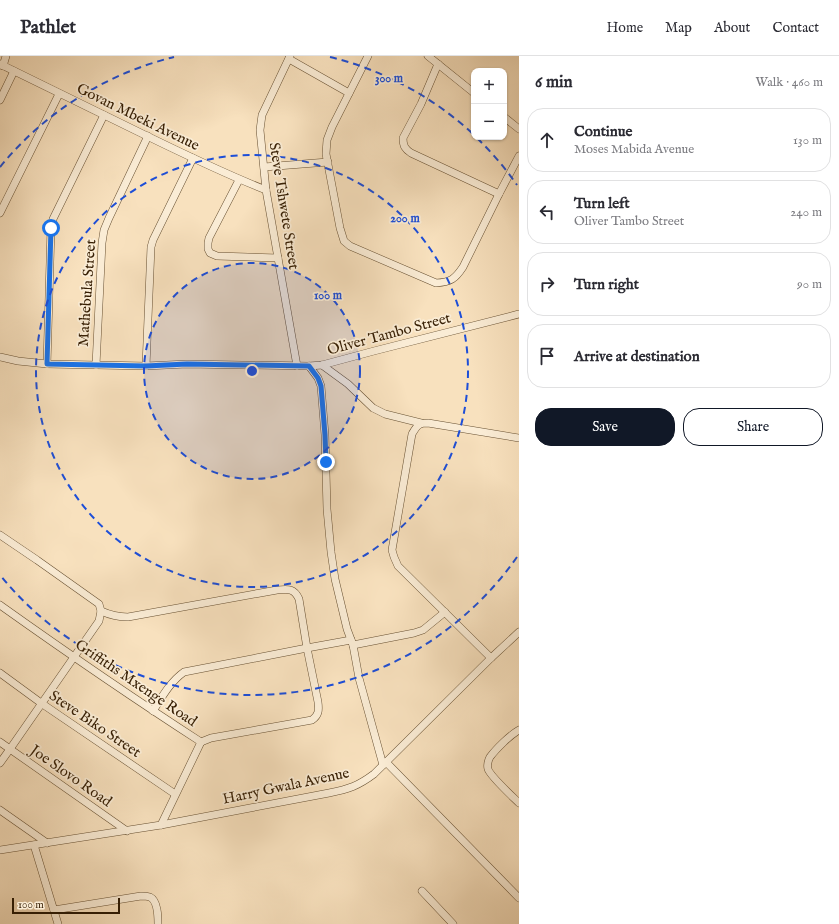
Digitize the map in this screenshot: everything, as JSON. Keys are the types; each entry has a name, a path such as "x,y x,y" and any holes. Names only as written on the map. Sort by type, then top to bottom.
{"street":[{"path":"2,65 6,56"},
{"path":"368,56 332,127 327,140 326,154 340,228 344,241 350,246 436,283 448,282 457,277 463,267 498,194 519,156"},
{"path":"428,56 471,91"},
{"path":"289,57 349,93"},
{"name":"Steve Tshwete Street","path":"289,57 262,116 260,130 266,190 297,366"},
{"path":"438,64 403,138 405,150 498,194"},
{"name":"Govan Mbeki Avenue","path":"2,65 59,94 239,180 266,190"},
{"path":"0,100 14,71"},
{"path":"0,213 59,94"},
{"path":"47,364 51,228 53,219 104,115"},
{"path":"507,120 519,130"},
{"name":"Mathebula Street","path":"96,365 102,243 104,230 148,136"},
{"path":"146,366 151,247 193,158"},
{"path":"264,167 328,162"},
{"path":"239,180 209,238 208,249 213,255 217,256 278,258"},
{"name":"Oliver Tambo Street","path":"0,357 18,361 47,364 146,366 187,364 322,365 519,314"},
{"path":"322,365 348,384 374,408 385,414 421,423 519,438"},
{"path":"309,366 318,378 321,386 325,435 327,501 331,552 335,579 347,629 352,643 359,678 384,764 519,898"},
{"path":"421,423 416,427 412,434 392,550 394,557 398,566 491,658"},
{"path":"0,535 99,604 101,611 99,621 0,763"},
{"path":"101,611 113,616 128,617 277,590 292,590 297,594 319,708 318,714 312,720 211,738 201,742"},
{"name":"Griffiths Mxenge Road","path":"0,605 153,711 201,742 161,825"},
{"path":"153,711 171,683 176,677 184,672 307,648 352,643 414,633 422,630 445,612"},
{"name":"Harry Gwala Avenue","path":"0,850 161,825 322,795 350,788 374,774 519,632"},
{"name":"Steve Biko Street","path":"0,673 175,794"},
{"path":"519,730 497,749 489,758 487,764 488,770 492,776 519,803"},
{"name":"Joe Slovo Road","path":"0,742 127,830"},
{"path":"0,810 47,843"},
{"path":"34,845 58,924"},
{"path":"422,892 453,924"},
{"path":"54,910 145,896 154,899 156,903 158,924"}],"route":[{"path":"51,228 47,364 146,366 187,364 309,366 318,378 321,386 326,462"}]}
